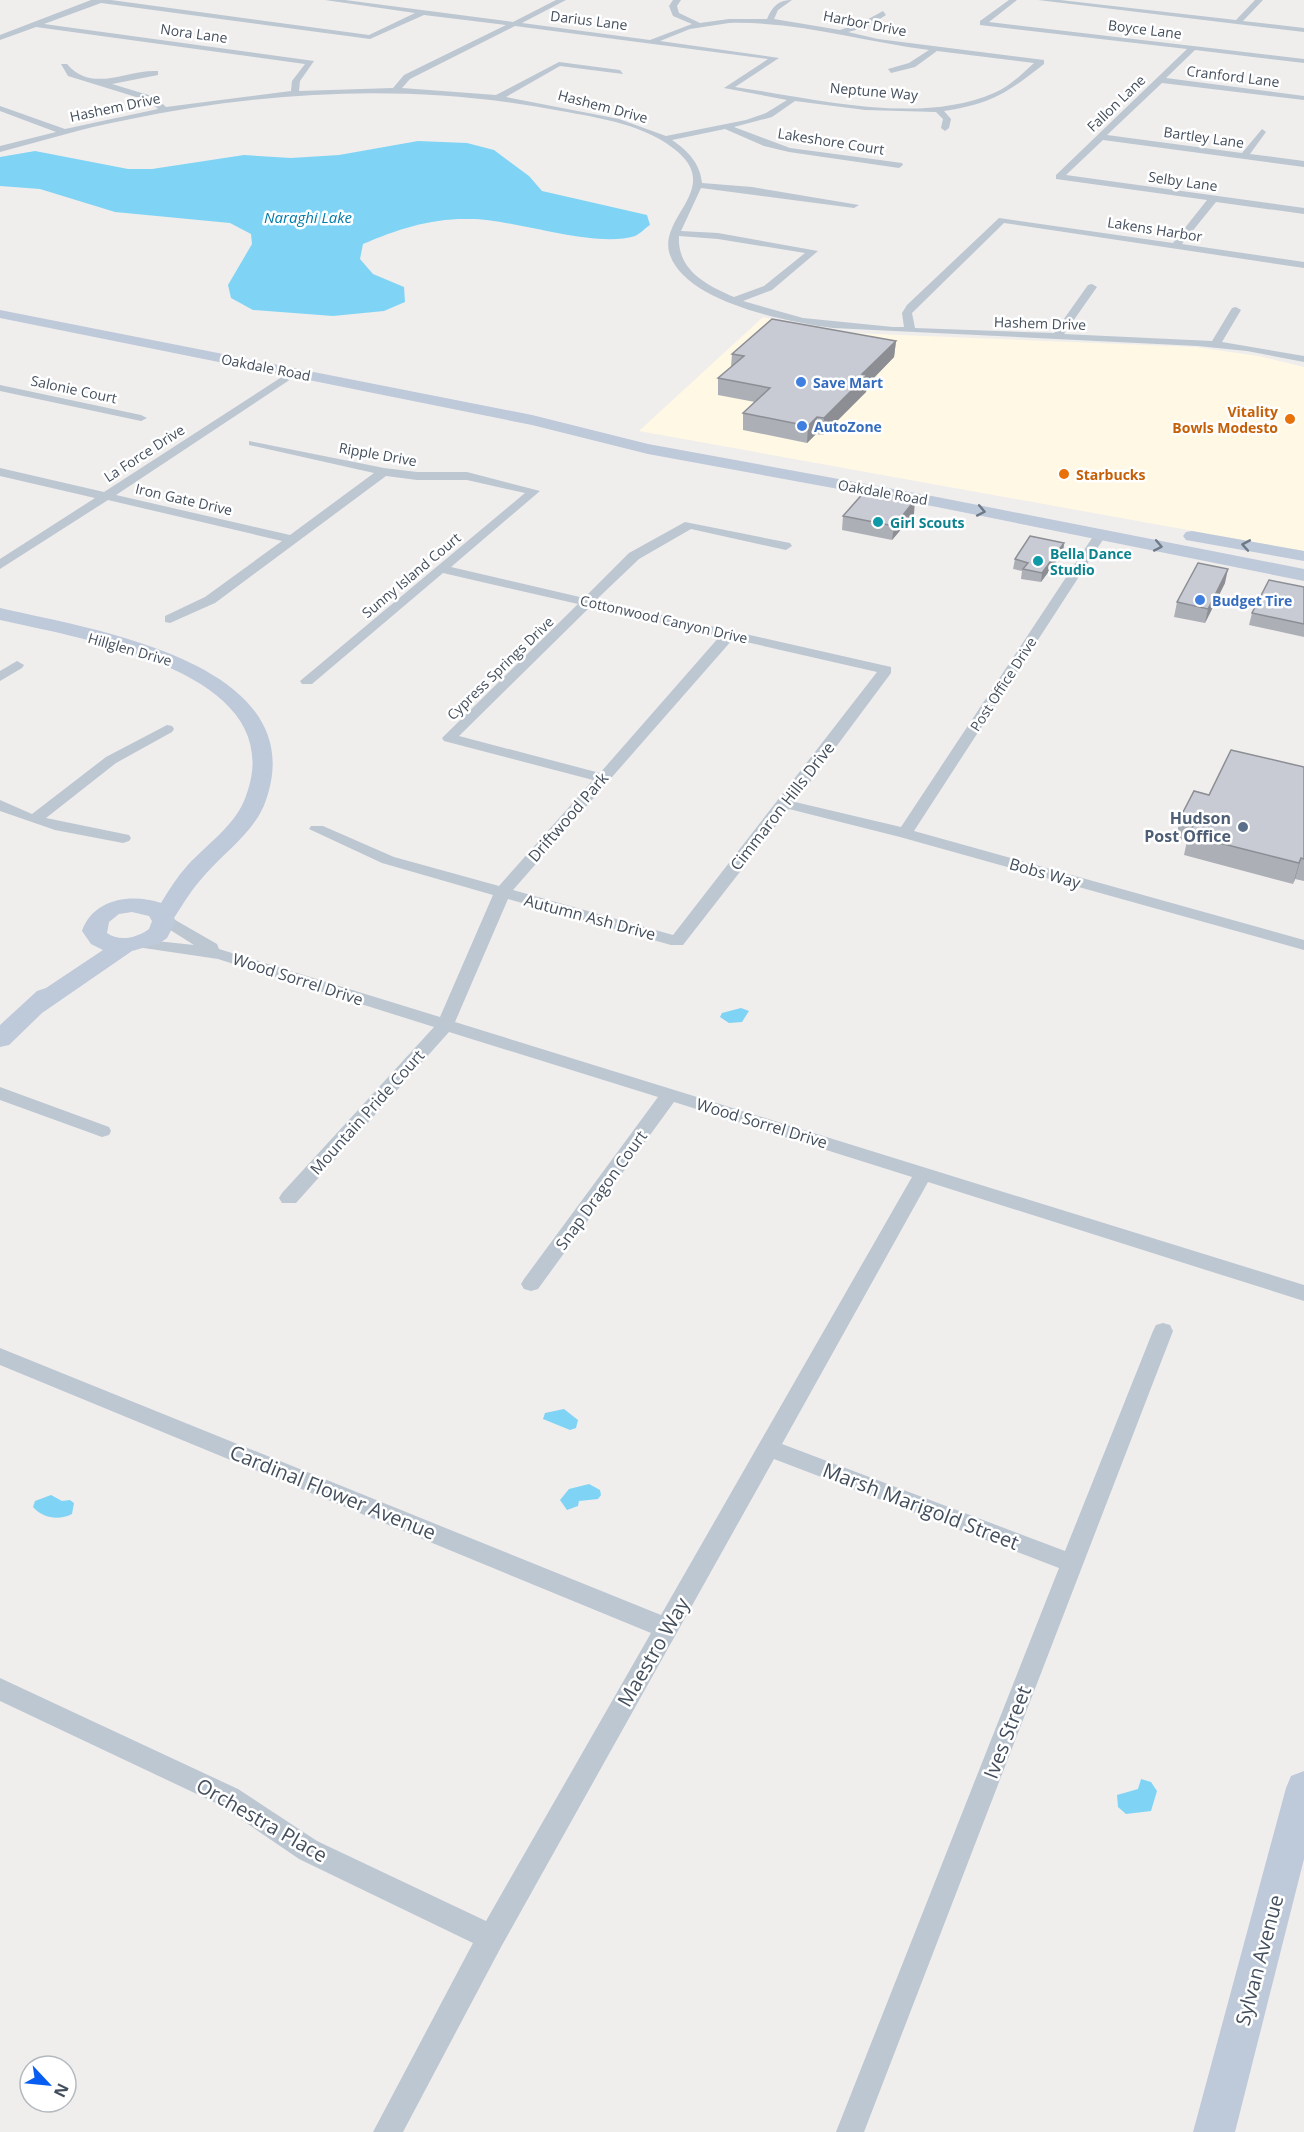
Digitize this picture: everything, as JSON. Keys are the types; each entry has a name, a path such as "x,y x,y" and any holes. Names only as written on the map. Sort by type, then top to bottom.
{"main road":[{"name":"Oakdale Road","path":"0,314 532,420 648,449 1304,575"},
{"name":"Oakdale Road","path":"532,420 662,439 1304,556"},
{"path":"648,449 704,453 778,467 814,466"},
{"name":"Hillglen Drive","path":"0,614 168,658 206,676 238,702 250,718 260,739 262,780 255,801 241,824 199,866 163,918 159,933 134,944 36,1007"},
{"name":"Hillglen Drive","path":"0,1039 36,1007 89,951 96,937 94,925 98,919 112,909 132,905 199,866"},
{"path":"132,905 151,907 163,918"},
{"path":"96,937 103,942 134,944"},
{"name":"Sylvan Avenue","path":"1214,2132 1301,1810"}],"street":[{"path":"95,0 370,37 423,12"},
{"path":"0,38 101,0"},
{"name":"Darius Lane","path":"329,0 775,58 728,88"},
{"path":"394,92 407,77 562,0"},
{"path":"676,0 673,6 676,14 699,25"},
{"path":"769,22 775,9 788,0"},
{"name":"Boyce Lane","path":"1013,0 983,23 1304,61"},
{"path":"1041,0 1304,30"},
{"path":"1127,10 1138,0"},
{"path":"1238,22 1259,0"},
{"path":"837,32 864,25 883,13"},
{"name":"Harbor Drive","path":"651,42 672,32 699,25 769,22 809,26 937,48 1041,62"},
{"name":"Nora Lane","path":"36,24 311,63 299,75 294,89 295,94"},
{"path":"891,71 912,65 937,48"},
{"name":"Fallon Lane","path":"1059,177 1193,48"},
{"name":"Neptune Way","path":"728,88 883,108 937,108 979,102 999,94 1041,62"},
{"path":"496,98 559,64 620,72"},
{"path":"63,66 71,74 152,99 165,110"},
{"path":"100,84 155,73"},
{"name":"Cranford Lane","path":"1159,80 1304,98"},
{"name":"Hashem Drive","path":"0,149 165,110 295,94 394,92 496,98 630,124 665,139 693,162 698,172 699,185"},
{"path":"665,139 760,119 796,97"},
{"path":"0,108 66,132"},
{"path":"591,115 608,108"},
{"path":"937,108 947,119 945,128"},
{"name":"Lakeshore Court","path":"726,127 751,139 791,150 899,165"},
{"path":"1244,156 1262,132"},
{"name":"Bartley Lane","path":"1101,137 1304,164"},
{"name":"Selby Lane","path":"1059,177 1304,211"},
{"path":"734,301 768,288 813,251 718,236 675,232 699,185 752,190 854,205"},
{"path":"1175,246 1214,198"},
{"name":"Lakens Harbor","path":"910,330 907,313 911,307 1002,220 1304,265"},
{"name":"Hashem Drive","path":"675,232 671,247 684,272 704,286 734,301 778,315 818,323 910,330 1215,345 1304,359"},
{"path":"1058,337 1060,329 1092,287"},
{"path":"1215,345 1236,310"},
{"name":"La Force Drive","path":"3,562 296,373"},
{"name":"Salonie Court","path":"0,388 141,418"},
{"name":"Ripple Drive","path":"253,443 384,472 417,476 467,476 534,491"},
{"name":"Iron Gate Drive","path":"0,472 291,539"},
{"path":"170,620 210,600 384,472"},
{"name":"Sunny Island Court","path":"307,681 534,491"},
{"name":"Cypress Springs Drive","path":"603,778 449,738 634,556 689,525 786,546"},
{"name":"Post Office Drive","path":"905,833 1100,535"},
{"name":"Cottonwood Canyon Drive","path":"441,569 886,670"},
{"name":"Driftwood Park","path":"445,1025 502,893 730,634"},
{"path":"0,677 17,665"},
{"name":"Cimmaron Hills Drive","path":"677,941 785,804 886,670"},
{"path":"35,819 111,760 167,729"},
{"name":"Bobs Way","path":"785,804 905,833 1304,945"},
{"path":"0,805 35,819 73,830 123,838"},
{"name":"Autumn Ash Drive","path":"317,829 388,860 677,941"},
{"name":"Wood Sorrel Drive","path":"163,918 220,954"},
{"name":"Wood Sorrel Drive","path":"134,944 220,954 1304,1293"},
{"name":"Mountain Pride Court","path":"289,1198 445,1025"},
{"path":"0,1093 102,1131"},
{"name":"Snap Dragon Court","path":"531,1284 670,1095"},
{"name":"Maestro Way","path":"387,2132 491,1938 924,1173"},
{"name":"Ives Street","path":"850,2132 1163,1331"},
{"name":"Cardinal Flower Avenue","path":"0,1356 666,1628"},
{"name":"Marsh Marigold Street","path":"770,1448 1073,1564"},
{"name":"Orchestra Place","path":"0,1689 229,1797 308,1850 491,1938"}],"shaded area":[{"path":"763,317 816,330 854,333 1196,347 1259,356 1304,367 1304,551 639,431"}],"water":[{"name":"Naraghi Lake","path":"418,141 467,143 494,150 529,176 542,191 647,215 650,225 635,236 618,239 598,239 509,223 470,219 442,220 402,229 363,244 360,259 373,274 404,287 405,302 384,311 333,316 253,310 231,298 228,285 252,244 251,234 230,223 115,212 40,189 0,186 0,157 35,151 128,169 152,169 244,155 291,158 339,155"},
{"path":"741,1008 749,1011 742,1022 729,1023 720,1017 722,1013"},
{"path":"564,1409 578,1420 576,1428 570,1430 543,1419 545,1413"},
{"path":"589,1484 600,1490 601,1495 598,1499 579,1501 578,1506 567,1510 560,1500 569,1489"},
{"path":"51,1495 62,1501 70,1500 74,1503 72,1514 51,1517 41,1514 33,1507 35,1501"},
{"path":"1141,1779 1151,1782 1157,1791 1151,1811 1126,1814 1118,1807 1117,1795 1138,1789"}],"building":[{"name":"Save Mart","path":"772,319 896,341 862,374 867,375 824,418 817,417 808,426 743,413 770,388 718,378 744,356 732,354"},
{"path":"866,490 915,500 894,526 843,516"},
{"name":"Bella Dance Studio","path":"1030,536 1064,543 1042,573 1023,569 1028,563 1015,559"},
{"path":"1198,563 1228,569 1208,609 1177,602"},
{"path":"1269,580 1304,587 1304,624 1252,613"},
{"name":"Hudson Post Office","path":"1231,750 1304,767 1304,859 1301,858 1299,863 1188,835 1195,822 1180,818 1194,791 1209,795"}],"place":[{"name":"Save Mart","path":"801,382"},
{"name":"Vitality Bowls Modesto","path":"1290,419"},
{"name":"AutoZone","path":"802,426"},
{"name":"Starbucks","path":"1064,474"},
{"name":"Girl Scouts","path":"878,522"},
{"name":"Bella Dance Studio","path":"1038,561"},
{"name":"Budget Tire","path":"1200,600"},
{"name":"Hudson Post Office","path":"1243,827"}]}
